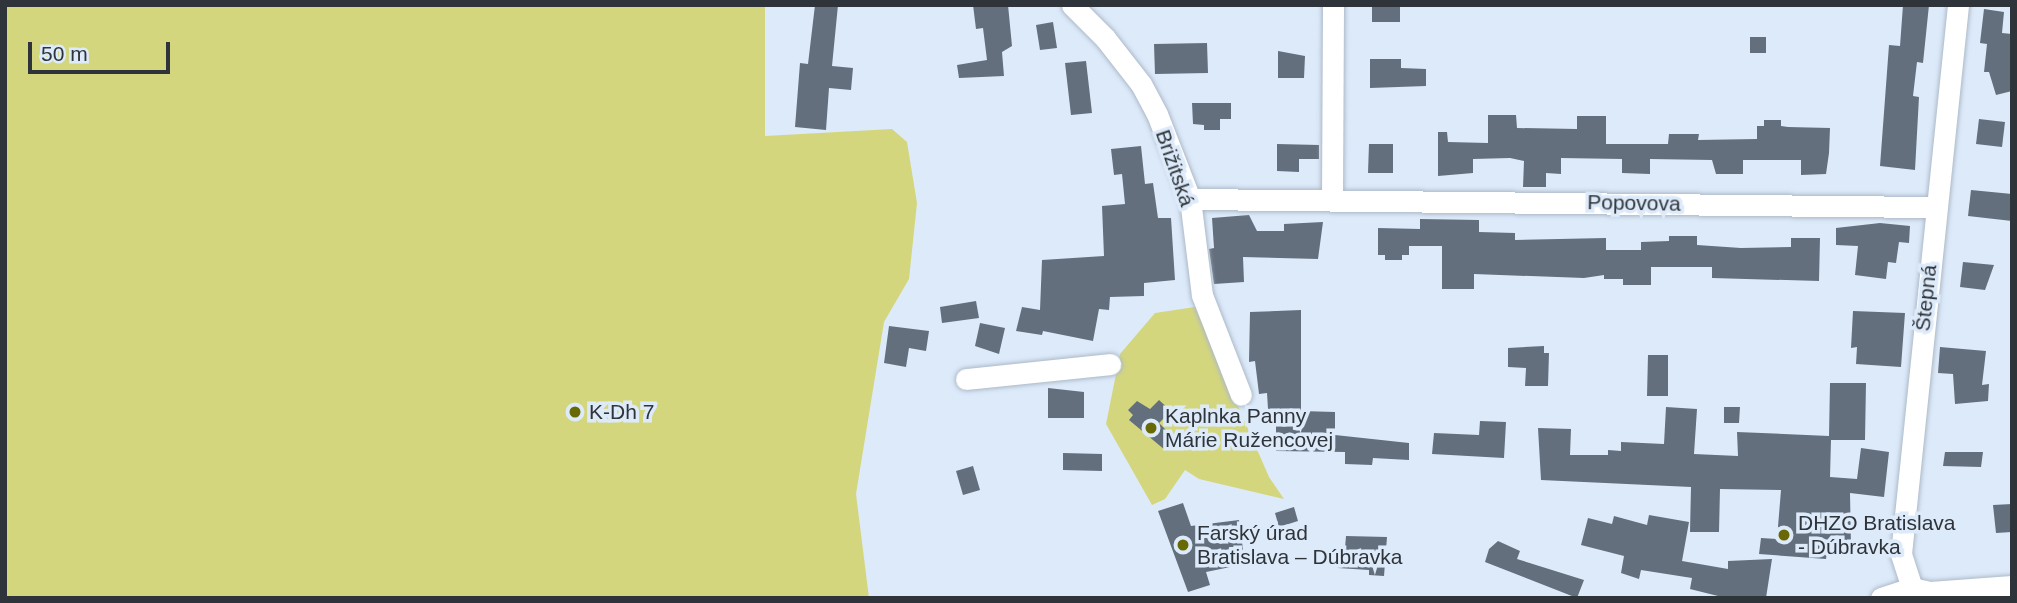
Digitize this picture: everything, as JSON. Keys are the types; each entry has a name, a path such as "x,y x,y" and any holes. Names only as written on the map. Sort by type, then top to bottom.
{"street":[{"name":"Brižitská","path":"1072,5 1141,84 1189,199 1202,295 1241,395"},
{"path":"1332,199 1333,5"},
{"name":"Štepná","path":"1912,588 1900,554 1958,5"},
{"name":"Popovova","path":"1189,199 1935,207"},
{"path":"966,379 1110,364"},
{"path":"1881,598 1912,588 1930,592 2012,586"}],"green space":[{"path":"5,5 765,5 765,136 892,129 907,142 917,203 909,279 884,322 856,494 869,598 5,598"},
{"path":"1195,307 1269,477 1284,499 1199,479 1185,470 1165,499 1152,505 1106,424 1120,354 1155,313"}],"building":[{"path":"815,5 838,5 832,66 853,68 851,90 829,88 826,130 795,127 800,63 808,64"},
{"path":"973,5 1008,5 1012,46 1002,52 1004,76 959,78 957,65 987,60 983,28 976,29"},
{"path":"1372,5 1400,5 1400,22 1372,22"},
{"path":"1903,5 1929,5 1923,63 1917,62 1913,96 1919,97 1915,170 1880,166 1889,45 1900,46"},
{"path":"1984,9 2004,12 2002,33 2012,34 2012,91 1996,95 1989,72 1984,72 1987,44 1980,43"},
{"path":"1053,22 1057,48 1040,50 1036,25"},
{"path":"1750,37 1766,37 1766,53 1750,53"},
{"path":"1207,43 1208,73 1155,74 1154,44"},
{"path":"1278,51 1305,56 1304,78 1278,78"},
{"path":"1370,59 1401,59 1401,68 1426,69 1426,86 1370,88"},
{"path":"1086,61 1092,113 1071,115 1065,63"},
{"path":"1192,103 1231,103 1231,119 1220,119 1220,130 1204,130 1204,125 1193,124"},
{"path":"1488,115 1516,115 1517,128 1577,129 1577,116 1606,116 1606,144 1668,144 1669,134 1699,134 1698,140 1757,139 1757,126 1764,126 1764,120 1781,120 1781,126 1788,127 1830,128 1826,174 1801,175 1801,160 1743,160 1743,174 1716,174 1712,160 1650,159 1650,174 1622,173 1622,159 1561,158 1561,174 1546,173 1546,187 1523,187 1524,161 1510,158 1473,159 1473,173 1438,176 1438,132 1447,132 1448,142 1488,143"},
{"path":"1979,119 2005,122 2002,147 1976,144"},
{"path":"1277,144 1319,145 1319,159 1299,159 1299,172 1277,171"},
{"path":"1369,144 1393,144 1393,173 1368,173"},
{"path":"1141,146 1145,184 1153,183 1158,218 1171,218 1175,280 1144,283 1144,296 1110,297 1109,310 1099,309 1093,341 1043,331 1042,335 1016,331 1022,307 1040,310 1042,260 1104,256 1102,206 1125,204 1122,174 1114,175 1111,149"},
{"path":"1971,190 2012,194 2012,221 1968,216"},
{"path":"1249,215 1257,231 1284,231 1284,224 1323,222 1318,259 1243,257 1244,282 1214,284 1209,249 1214,248 1212,218"},
{"path":"1420,219 1479,220 1479,232 1515,233 1515,240 1606,238 1606,250 1641,250 1641,242 1669,241 1669,236 1697,236 1697,245 1741,248 1791,247 1791,238 1820,238 1819,281 1712,278 1712,267 1651,267 1651,285 1623,285 1623,279 1604,279 1604,275 1584,278 1474,274 1474,289 1442,289 1442,246 1409,246 1409,255 1402,255 1402,260 1385,260 1385,255 1378,255 1378,228 1420,229"},
{"path":"1880,223 1910,226 1909,243 1899,242 1896,263 1888,262 1886,279 1855,275 1858,246 1836,245 1836,228"},
{"path":"1963,262 1994,265 1985,290 1960,287"},
{"path":"976,301 979,318 942,323 940,307"},
{"path":"1301,310 1301,411 1335,412 1335,435 1409,443 1409,460 1373,458 1372,465 1345,464 1345,452 1276,451 1276,424 1269,425 1267,393 1259,394 1255,361 1249,362 1250,312"},
{"path":"1853,311 1905,313 1901,367 1856,364 1857,347 1851,348"},
{"path":"980,323 1005,328 999,354 975,346"},
{"path":"889,326 929,331 926,351 909,348 906,367 884,363"},
{"path":"1544,346 1544,353 1549,353 1548,386 1525,386 1526,368 1508,367 1508,348"},
{"path":"1940,347 1986,351 1982,385 1989,384 1988,401 1955,404 1953,374 1938,373"},
{"path":"1648,355 1668,355 1668,396 1647,396"},
{"path":"1830,383 1866,383 1865,440 1831,440 1830,477 1857,479 1861,448 1889,452 1884,497 1850,493 1851,547 1844,547 1843,553 1827,552 1826,559 1759,554 1761,538 1777,539 1781,490 1720,489 1719,532 1690,532 1691,487 1541,480 1538,428 1571,429 1570,455 1608,455 1608,450 1621,451 1621,442 1664,444 1666,407 1697,409 1694,454 1738,456 1737,432 1829,436"},
{"path":"1048,388 1084,392 1084,418 1048,418"},
{"name":"Kaplnka Panny Márie Ružencovej","path":"1159,400 1171,411 1159,423 1176,440 1165,450 1129,420 1133,415 1128,410 1137,401 1150,409"},
{"path":"1724,407 1740,407 1739,423 1724,423"},
{"path":"1480,421 1506,422 1504,458 1432,454 1434,433 1479,435"},
{"path":"1945,452 1983,452 1981,467 1943,466"},
{"path":"1063,453 1102,454 1102,471 1063,470"},
{"path":"973,466 980,490 963,495 956,471"},
{"path":"1183,503 1191,526 1239,520 1245,564 1206,572 1210,585 1188,592 1158,511"},
{"path":"2012,504 2012,532 1996,533 1993,505"},
{"path":"1294,507 1298,521 1279,527 1275,513"},
{"path":"1649,515 1689,522 1682,561 1728,569 1728,561 1772,559 1766,598 1726,598 1690,589 1692,578 1641,570 1639,579 1621,573 1624,556 1581,545 1588,518 1612,524 1614,516 1647,525"},
{"path":"1346,536 1387,537 1384,576 1369,575 1369,570 1338,568 1333,556 1345,548"},
{"path":"1498,541 1520,551 1517,559 1584,580 1577,598 1485,562 1489,549"}],"place":[{"name":"K-Dh 7","path":"575,412"},
{"name":"Kaplnka Panny Márie Ružencovej","path":"1151,428"},
{"name":"DHZO Bratislava - Dúbravka","path":"1784,535"},
{"name":"Farský úrad Bratislava – Dúbravka","path":"1183,545"}]}
